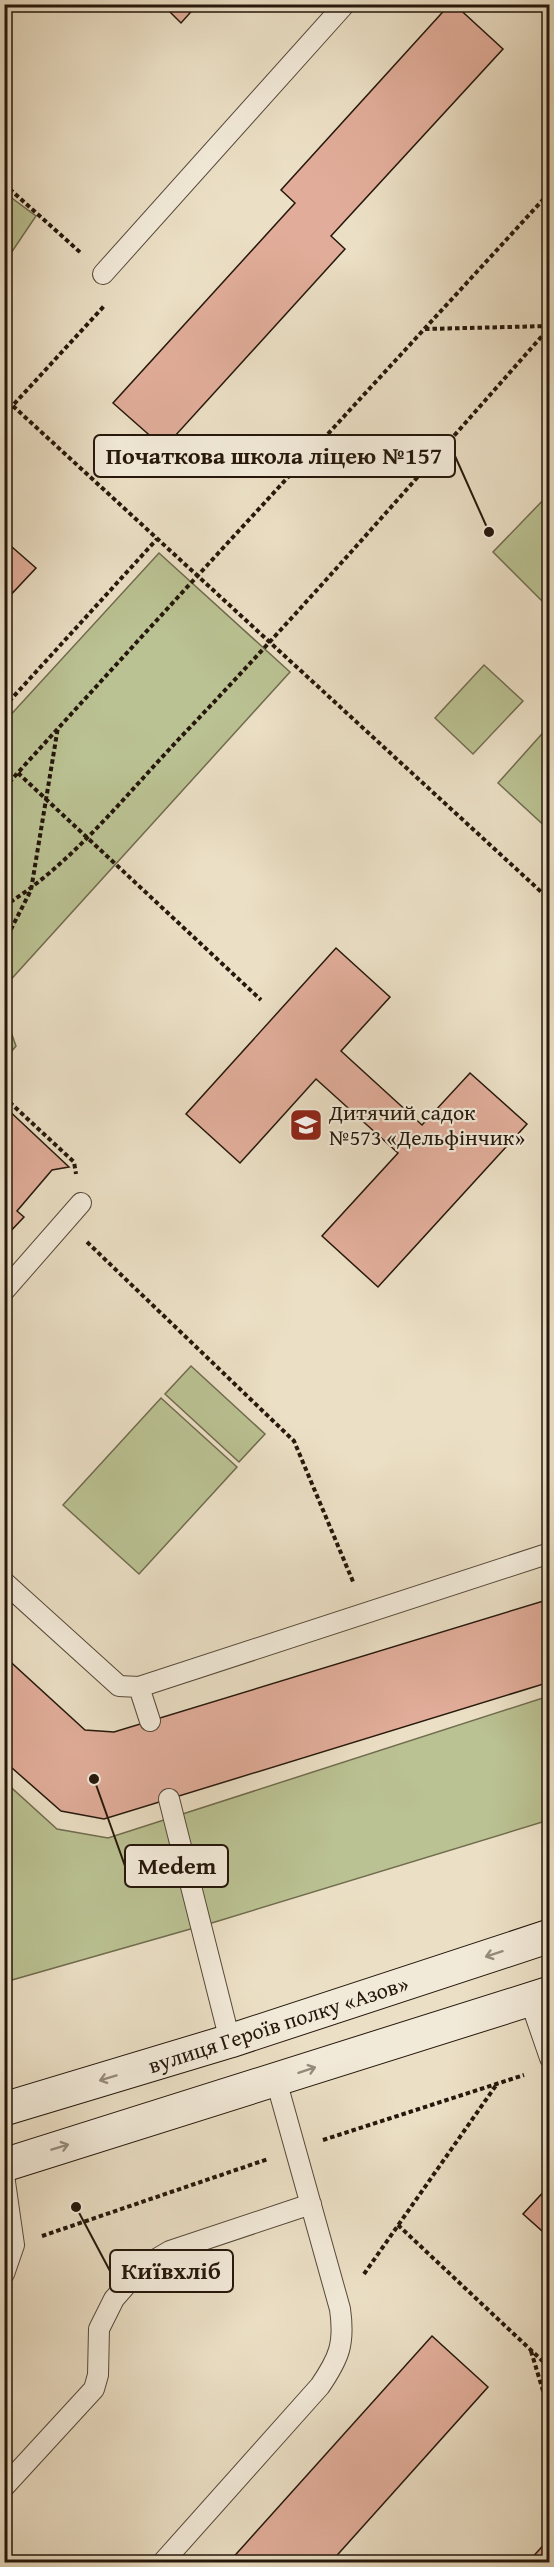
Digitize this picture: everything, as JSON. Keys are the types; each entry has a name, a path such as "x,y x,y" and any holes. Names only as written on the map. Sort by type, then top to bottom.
{"main road":[{"name":"вулиця Героїв полку «Азов»","path":"4,2109 230,2041 549,1936"},
{"path":"4,2165 540,1996"}],"lane":[{"path":"103,274 345,4"},
{"path":"4,1291 81,1203"},
{"path":"4,1582 119,1686 139,1687 549,1553"},
{"path":"139,1687 150,1721"},
{"path":"169,1799 230,2041"},
{"path":"540,1996 549,2058"},
{"path":"163,2562 320,2386 338,2360 343,2333 339,2309 276,2080"},
{"path":"4,2175 14,2245 4,2274"},
{"path":"4,2487 94,2389 98,2375 99,2329 114,2299 141,2268 170,2251 311,2204"}],"path":[{"path":"542,4 549,12"},
{"path":"4,184 103,274"},
{"path":"4,788 58,726 199,577 549,192"},
{"path":"425,329 549,326"},
{"path":"4,906 31,890 86,837 271,643 549,326"},
{"path":"13,406 549,900"},
{"path":"4,707 157,538"},
{"path":"4,943 31,890 58,726"},
{"path":"18,773 261,1000"},
{"path":"4,1097 74,1162 81,1203"},
{"path":"65,1221 294,1441 366,1613"},
{"path":"339,2309 497,2084"},
{"path":"398,2225 549,2368"},
{"path":"531,2350 549,2414"}],"green space":[{"path":"5,193 36,216 5,262"},
{"path":"549,494 549,608 493,552"},
{"path":"159,553 290,672 5,986 5,721"},
{"path":"484,665 523,701 473,754 435,718"},
{"path":"549,726 549,830 498,783"},
{"path":"5,1015 16,1046 4,1059"},
{"path":"191,1366 265,1434 239,1462 165,1394"},
{"path":"161,1398 237,1467 139,1574 63,1505"},
{"path":"549,1696 549,1820 215,1922 5,1982 4,1781 57,1829 108,1838"}],"building":[{"path":"162,4 198,4 181,23"},
{"path":"450,4 454,4 503,49 331,236 345,249 164,448 113,403 295,203 281,190"},
{"path":"4,540 36,568 4,602"},
{"path":"336,948 390,997 341,1051 422,1125 470,1073 527,1124 378,1287 322,1236 398,1153 316,1079 240,1163 186,1114"},
{"path":"4,1106 69,1167 52,1170 17,1211 24,1217 4,1238"},
{"path":"550,1599 550,1682 104,1819 61,1811 4,1761 4,1656 85,1730 114,1732"},
{"path":"550,2185 550,2238 523,2214"},
{"path":"432,2336 488,2387 331,2562 229,2562"},
{"path":"550,2538 550,2562 528,2562"}],"place":[{"name":"Початкова школа ліцею №157","path":"489,532"},
{"name":"Дитячий садок №573 «Дельфінчик»","path":"306,1125"},
{"name":"Medem","path":"94,1779"},
{"name":"Київхліб","path":"76,2207"}]}
